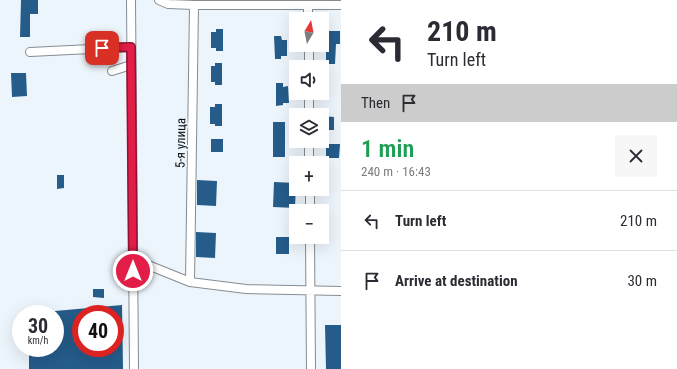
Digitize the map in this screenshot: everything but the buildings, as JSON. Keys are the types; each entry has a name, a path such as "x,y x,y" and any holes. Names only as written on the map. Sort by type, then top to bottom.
{"street":[{"path":"131,0 134,369"},
{"path":"159,0 168,4 194,5 341,5"},
{"name":"5-я улица","path":"190,282 194,5"},
{"path":"308,5 308,12"},
{"path":"30,52 131,47"},
{"path":"112,70 131,65"},
{"path":"310,244 311,369"},
{"path":"133,259 190,282 246,289 341,291"}],"route":[{"path":"102,48 131,47 133,271"}]}
